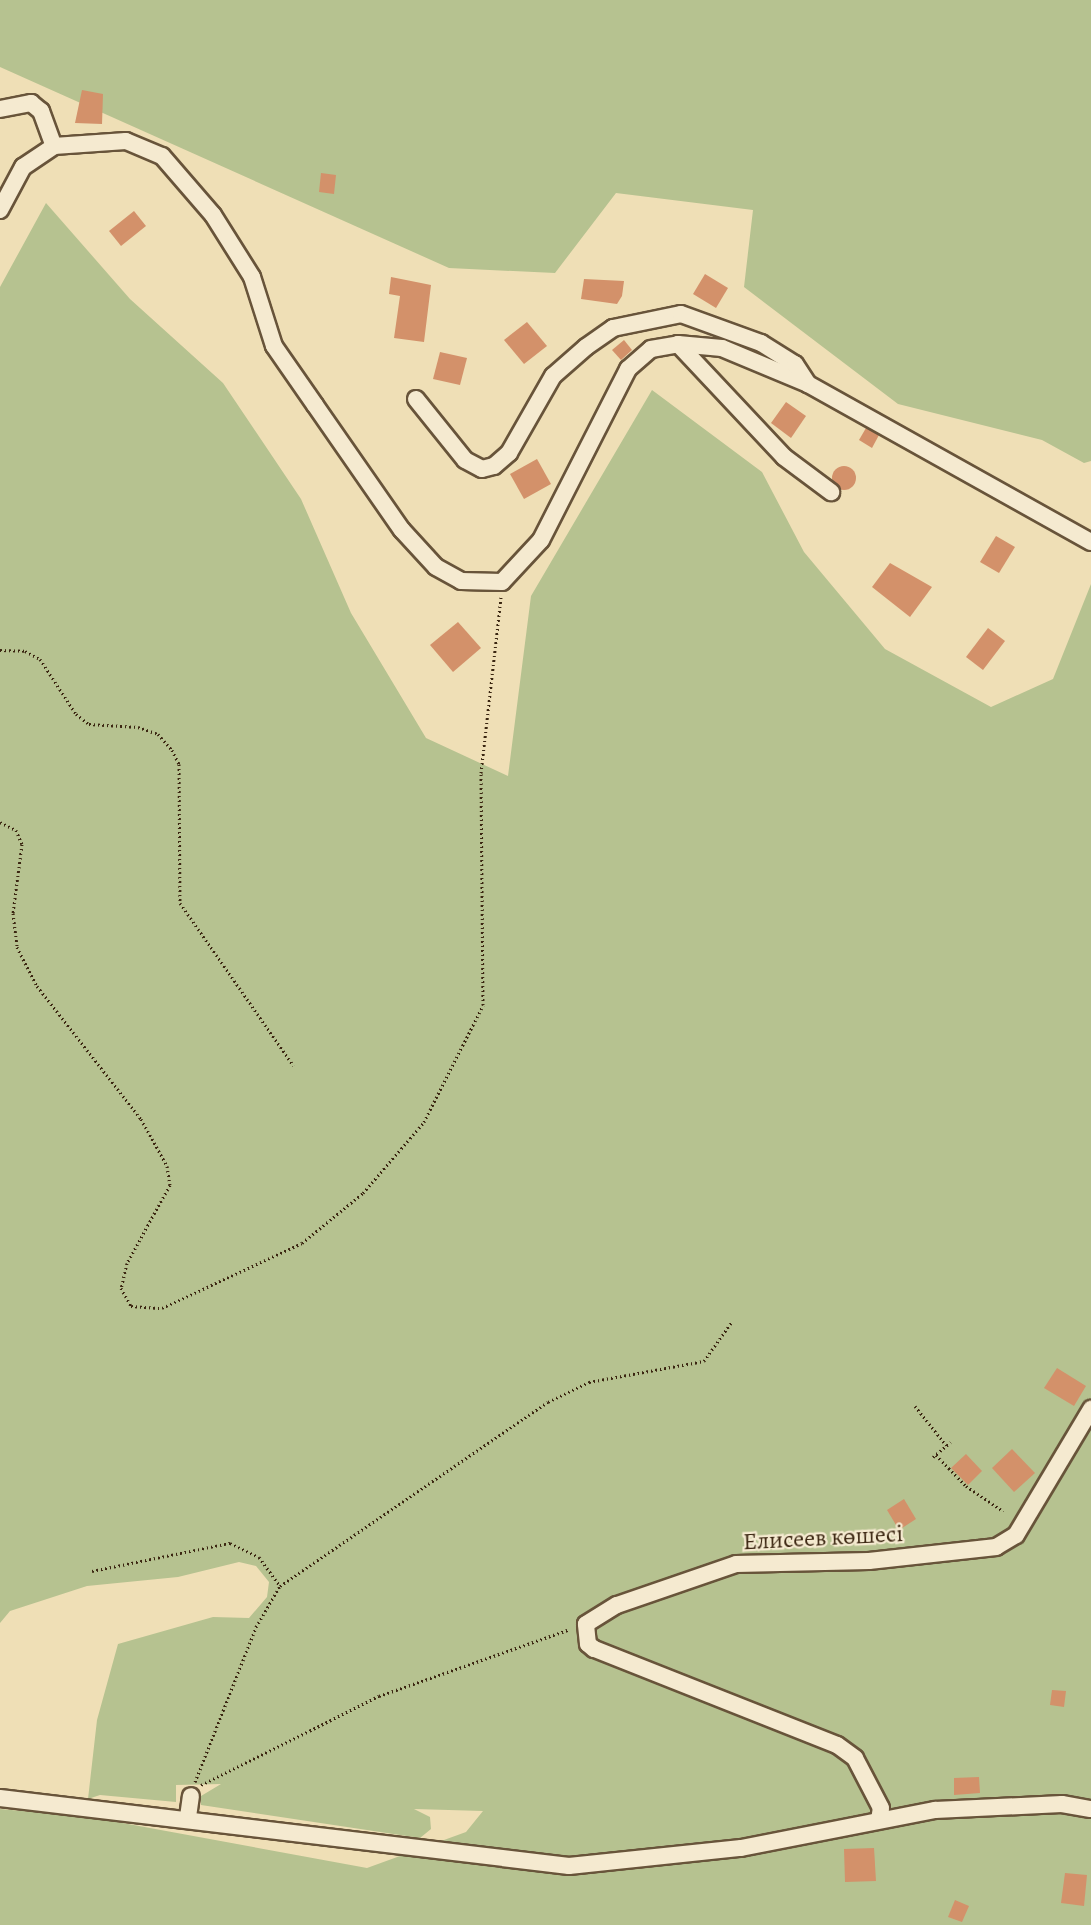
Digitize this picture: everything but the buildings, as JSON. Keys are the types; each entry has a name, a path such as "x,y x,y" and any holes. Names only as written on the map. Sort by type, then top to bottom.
{"street":[{"path":"0,109 31,103 41,111 54,146"},
{"path":"0,210 23,166 54,146 126,141 162,156 183,177 252,277 274,346 402,530 435,567 461,581 502,582 541,540 628,369 651,349 678,344 722,348 808,384 940,453 1040,517 1091,542"},
{"path":"416,399 465,460 482,469 494,466 509,453 553,376 586,347 613,328 681,314 761,343 795,364 808,384"},
{"path":"678,344 784,457 831,492"},
{"name":"Елисеев көшесі","path":"586,1624 617,1605 736,1564 869,1561 996,1547 1016,1535 1091,1409"},
{"path":"586,1624 588,1644 594,1649 837,1745 855,1758 881,1808 879,1820"},
{"path":"188,1817 191,1796"},
{"path":"0,1798 188,1817 569,1866 741,1848 856,1829 879,1820 988,1805 1062,1804 1091,1809"}],"path":[{"path":"0,822 16,830 22,844 23,868 13,913 17,947 37,986 141,1119 167,1166 167,1191 127,1263 121,1288 131,1306 162,1308 302,1243 363,1192 424,1122 483,1005 481,773 502,582"},
{"path":"0,650 25,651 40,659 76,714 90,724 138,727 158,734 172,750 179,764 180,903 293,1065"},
{"path":"191,1796 256,1627 280,1586 548,1402 589,1382 681,1369 704,1361 731,1323"},
{"path":"915,1406 946,1445"},
{"path":"951,1442 934,1456 966,1486 1003,1511"},
{"path":"93,1571 230,1543 259,1557 280,1586"},
{"path":"191,1796 207,1781 379,1696 586,1624"}],"green space":[{"path":"0,0 1091,0 1091,461 1084,463 1042,440 898,404 744,287 753,210 616,193 555,273 449,268 0,67"},
{"path":"46,203 130,299 223,383 301,499 351,613 426,738 508,776 531,596 652,390 762,472 804,552 885,649 991,707 1053,679 1091,584 1091,1925 0,1925 0,1809 90,1817 367,1868 466,1832 483,1811 414,1809 430,1817 431,1829 420,1838 201,1805 201,1796 221,1784 176,1785 176,1802 100,1795 88,1799 97,1720 118,1644 213,1617 249,1618 267,1597 269,1582 256,1566 239,1562 178,1577 87,1586 10,1611 0,1623 0,287"}]}
